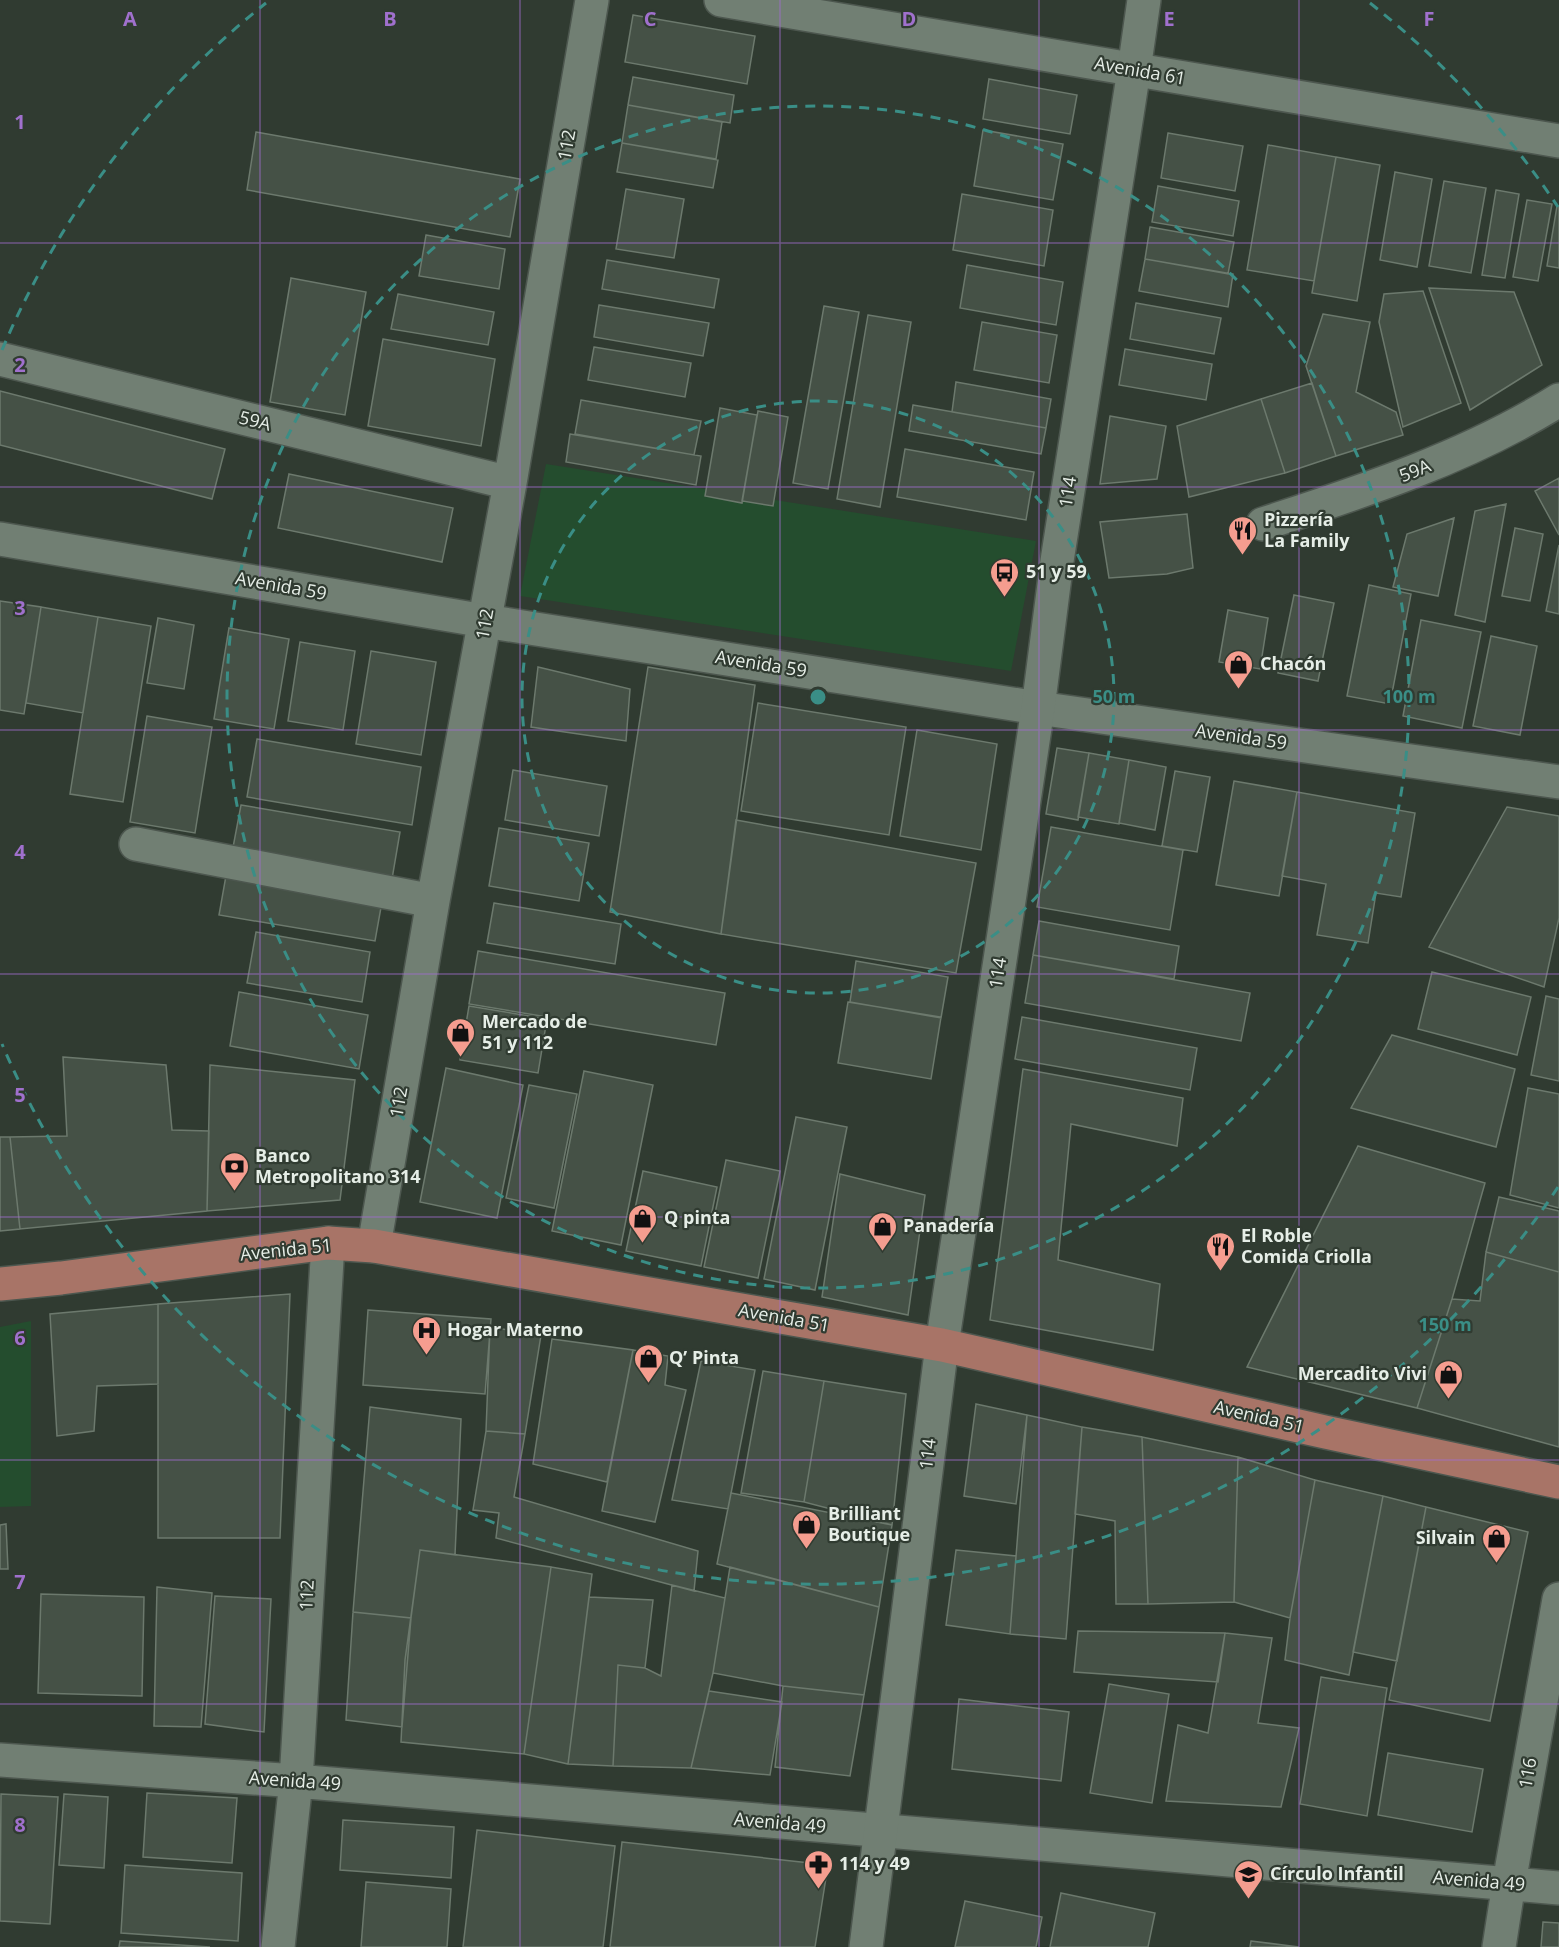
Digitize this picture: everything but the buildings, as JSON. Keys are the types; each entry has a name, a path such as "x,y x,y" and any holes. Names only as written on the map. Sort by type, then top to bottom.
{"main road":[{"name":"Avenida 51","path":"0,1284 328,1243 374,1246 942,1345 1325,1432 1559,1482"}],"street":[{"name":"112","path":"374,1246 433,901 510,483 592,0"},
{"name":"Avenida 61","path":"722,0 1559,141"},
{"name":"114","path":"866,1947 942,1345 1038,708 1057,561 1144,0"},
{"name":"59A","path":"0,359 510,483"},
{"name":"59A","path":"1263,524 1373,488 1453,455 1540,412 1559,400"},
{"name":"Avenida 59","path":"0,539 485,621 1038,708 1559,782"},
{"path":"136,844 433,901"},
{"name":"112","path":"278,1947 296,1781 328,1243"},
{"name":"116","path":"1499,1947 1559,1599"},
{"name":"Avenida 49","path":"0,1760 296,1781 1559,1888"}],"green space":[{"path":"546,464 1036,541 1011,671 520,596"},
{"path":"31,1321 31,1506 0,1507 0,1327"}],"place":[{"name":"Pizzería La Family","path":"1243,556"},
{"name":"51 y 59","path":"1005,598"},
{"name":"Chacón","path":"1239,690"},
{"name":"Mercado de 51 y 112","path":"461,1058"},
{"name":"Banco Metropolitano 314","path":"234,1192"},
{"name":"Q pinta","path":"643,1244"},
{"name":"Panadería","path":"882,1252"},
{"name":"El Roble Comida Criolla","path":"1220,1272"},
{"name":"Hogar Materno","path":"426,1356"},
{"name":"Q’ Pinta","path":"648,1384"},
{"name":"Mercadito Vivi","path":"1448,1400"},
{"name":"Brilliant Boutique","path":"807,1550"},
{"name":"Silvain","path":"1496,1564"},
{"name":"114 y 49","path":"818,1890"},
{"name":"Círculo Infantil","path":"1249,1900"}]}
